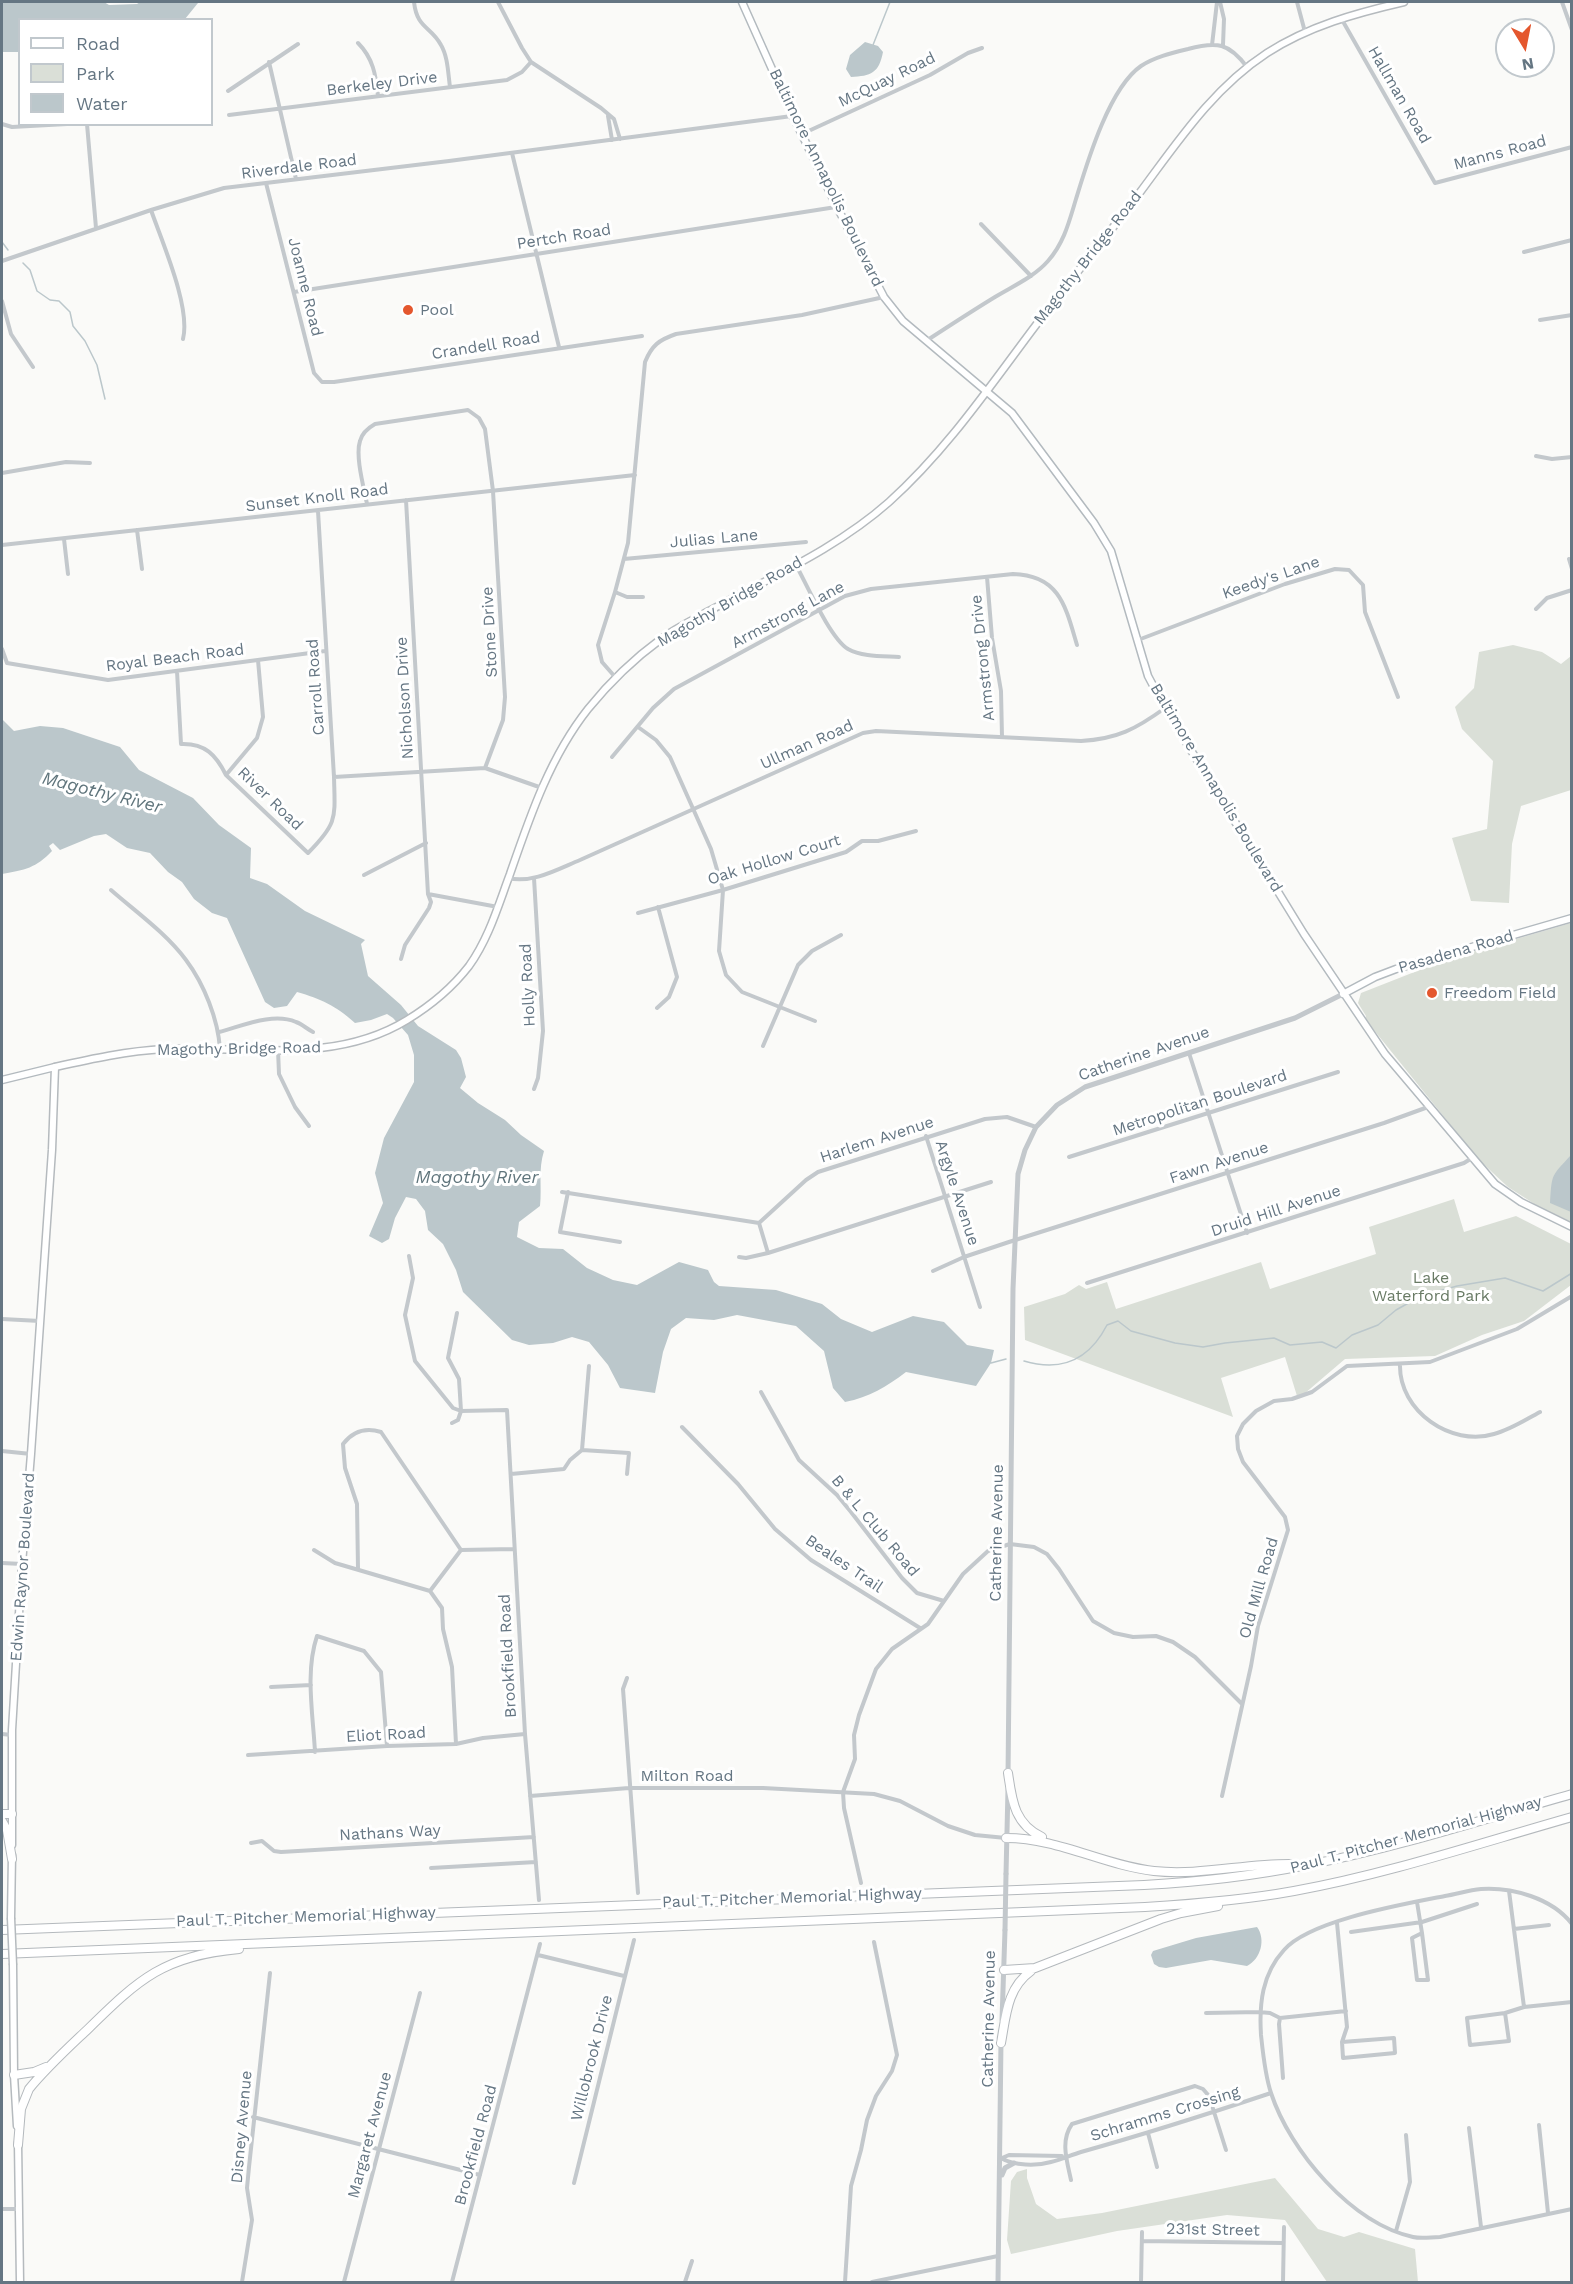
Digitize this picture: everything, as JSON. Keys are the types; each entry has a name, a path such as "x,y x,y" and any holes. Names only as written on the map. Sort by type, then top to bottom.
{"highway":[{"path":"1008,1773 1012,1803 1021,1822 1034,1834 1062,1846"},
{"name":"Paul T. Pitcher Memorial Highway","path":"2,1928 1144,1885 1212,1880 1309,1865 1572,1794"},
{"path":"2,1814 12,1814"},
{"name":"Paul T. Pitcher Memorial Highway","path":"2,1954 1215,1902 1292,1891 1362,1876 1572,1817"},
{"path":"2,1821 7,1830 12,1859"},
{"path":"1006,1838 1028,1838 1133,1867 1172,1872 1207,1872 1289,1864 1309,1865"},
{"path":"1004,1970 1035,1968 1181,1913 1252,1901 1292,1891"},
{"path":"18,2145 21,2109 29,2089 50,2065 140,1980 184,1959 229,1950 417,1937"},
{"path":"1001,2043 1011,1995 1025,1976 1035,1968"},
{"path":"14,2075 34,2072 50,2065"}],"main road":[{"name":"Baltimore Annapolis Boulevard","path":"742,2 793,116 884,297 903,321 1011,413 1094,523 1111,551 1148,676 1165,708 1343,994 1385,1054 1428,1107 1507,1194 1572,1227"},
{"name":"Magothy Bridge Road","path":"2,1080 102,1057 161,1049 335,1047 396,1027 418,1013 448,989 470,964 484,941 499,907 542,789 566,740 589,708 616,678 663,638 848,535 898,494 950,440 1073,275 1215,95 1269,52 1305,33 1341,18 1404,2"},
{"name":"Pasadena Road","path":"1343,994 1396,969 1572,918"},
{"name":"Edwin Raynor Boulevard","path":"20,2283 11,1918 12,1735 55,1067"}],"street":[{"path":"414,2 420,22 440,43 445,54 450,87"},
{"path":"498,2 531,62 614,118 620,139 793,116"},
{"path":"1219,2 1224,19 1222,45"},
{"path":"1212,45 1219,2"},
{"path":"1297,2 1305,33"},
{"path":"1562,2 1572,30"},
{"name":"Hallman Road","path":"1341,18 1435,183"},
{"path":"358,42 371,60 378,96"},
{"path":"228,91 298,44"},
{"path":"926,341 1030,276 1047,262 1066,234 1096,136 1113,102 1129,78 1141,66 1161,56 1222,45 1239,55 1248,68"},
{"name":"McQuay Road","path":"802,134 930,75 968,53 982,48"},
{"path":"269,62 296,179"},
{"name":"Berkeley Drive","path":"229,115 507,80 522,72 531,62"},
{"path":"609,115 610,140"},
{"path":"2,124 12,127 30,126"},
{"path":"87,126 96,229"},
{"name":"Riverdale Road","path":"2,261 151,210 221,189 620,139"},
{"name":"Manns Road","path":"1435,183 1572,147"},
{"path":"512,153 559,347"},
{"name":"Joanne Road","path":"266,183 314,373 322,381 334,382"},
{"name":"Pertch Road","path":"294,292 837,207"},
{"path":"151,210 186,326 183,339"},
{"path":"981,224 1030,276"},
{"path":"1524,252 1572,240"},
{"path":"616,678 602,662 598,645 628,543 645,362 651,348 660,340 676,334 802,315 884,297"},
{"path":"2,301 11,334 33,367"},
{"path":"1540,320 1572,315"},
{"name":"Crandell Road","path":"334,382 642,336"},
{"name":"Stone Drive","path":"367,504 359,454 359,442 366,430 375,424 468,410 479,418 485,429 493,491 505,697 503,720 485,768"},
{"path":"1536,456 1552,459 1572,457"},
{"path":"2,473 66,462 90,463"},
{"name":"Sunset Knoll Road","path":"2,545 635,475"},
{"name":"Nicholson Drive","path":"401,959 405,945 431,902 428,894 406,500"},
{"name":"Carroll Road","path":"308,853 326,835 334,817 334,777 318,511"},
{"path":"137,530 142,568"},
{"path":"64,539 68,574"},
{"name":"Julias Lane","path":"624,559 806,542"},
{"path":"1569,559 1572,569"},
{"path":"796,565 834,633 848,648 867,655 899,657"},
{"name":"Keedy's Lane","path":"1138,640 1285,584 1335,569 1349,570 1363,585 1365,612 1398,697"},
{"name":"Armstrong Lane","path":"612,757 653,708 674,689 819,608 845,596 871,589 1022,574 1038,578 1049,585 1063,601 1077,645"},
{"name":"Armstrong Drive","path":"987,577 992,638 1001,691 1002,737"},
{"path":"1536,609 1547,598 1572,590"},
{"path":"615,592 627,597 643,597"},
{"name":"Royal Beach Road","path":"2,649 7,663 108,680 325,651"},
{"path":"226,775 257,738 263,717 258,660"},
{"name":"River Road","path":"177,671 181,744 192,744 208,750 219,760 226,775 308,853"},
{"name":"Ullman Road","path":"508,878 516,880 534,878 580,860 863,733 876,731 1100,740 1129,731 1165,708"},
{"path":"638,727 656,740 670,757 711,849 723,890 719,951 726,975 742,992 815,1021"},
{"path":"334,777 485,768 542,789"},
{"name":"Oak Hollow Court","path":"638,912 723,890 846,852 862,841 878,841 916,831"},
{"path":"364,875 426,843"},
{"name":"Holly Road","path":"534,878 543,1029 538,1078 534,1089"},
{"path":"111,890 186,960 210,1006 219,1032 220,1049"},
{"path":"428,894 499,907"},
{"path":"657,1008 669,997 677,977 658,907"},
{"path":"763,1046 798,965 812,951 841,934"},
{"name":"Catherine Avenue","path":"998,2283 1008,1773 1013,1289 1018,1174 1025,1150 1036,1127 1056,1105 1084,1087 1295,1018 1343,994"},
{"path":"219,1032 254,1022 282,1019 296,1022 313,1032"},
{"path":"278,1049 279,1074 295,1107 309,1126"},
{"path":"1188,1053 1247,1233"},
{"name":"Metropolitan Boulevard","path":"1069,1157 1338,1072"},
{"name":"Fawn Avenue","path":"1016,1240 1428,1107"},
{"name":"Harlem Avenue","path":"759,1223 818,1172 985,1119 1007,1117 1036,1127"},
{"name":"Argyle Avenue","path":"926,1136 980,1307"},
{"name":"Druid Hill Avenue","path":"1087,1283 1464,1163 1472,1158"},
{"path":"739,1257 746,1258 768,1253 991,1182"},
{"path":"562,1192 759,1223 768,1253"},
{"path":"568,1192 560,1232 620,1242"},
{"name":"Argyle Avenue","path":"933,1271 964,1257 1016,1240"},
{"path":"409,1256 413,1278 405,1315 415,1361 446,1402 461,1411"},
{"name":"Old Mill Road","path":"1222,1796 1258,1626 1288,1530 1285,1517 1243,1462 1238,1449 1237,1436 1243,1424 1256,1411 1275,1401 1292,1399 1312,1392 1347,1366 1430,1362 1517,1329 1572,1296"},
{"path":"452,1424 458,1420 461,1411 459,1379 448,1358 458,1313"},
{"path":"2,1319 40,1321"},
{"path":"1400,1365 1401,1379 1413,1405 1435,1425 1454,1434 1476,1437 1494,1434 1540,1412"},
{"path":"582,1450 589,1366"},
{"name":"B & L Club Road","path":"761,1392 798,1460 837,1495 902,1578 917,1593 944,1600"},
{"name":"Brookfield Road","path":"461,1411 507,1410 525,1734 539,1900"},
{"name":"Beales Trail","path":"682,1427 738,1484 775,1529 811,1560 921,1628"},
{"path":"358,1569 357,1504 345,1468 343,1444 357,1431 370,1428 381,1432 461,1550"},
{"path":"511,1474 564,1469 570,1460 582,1450 629,1453 627,1474"},
{"path":"2,1451 31,1454"},
{"path":"861,1883 844,1808 843,1792 855,1760 854,1736 858,1715 876,1669 892,1649 928,1624 963,1574 988,1551 1010,1544 1034,1547 1047,1554 1093,1621 1114,1633 1133,1637 1156,1636 1173,1641 1195,1657 1242,1704"},
{"path":"461,1550 514,1549"},
{"path":"314,1550 335,1563 430,1591 442,1608 443,1629 452,1667 456,1744"},
{"path":"430,1591 461,1550"},
{"path":"2,1563 22,1564"},
{"path":"315,1752 311,1654 317,1636 364,1651 381,1672 387,1746"},
{"path":"627,1678 623,1689 638,1893"},
{"path":"271,1687 311,1685"},
{"path":"2,1734 12,1735"},
{"name":"Eliot Road","path":"248,1755 456,1744 483,1738 525,1734"},
{"name":"Milton Road","path":"531,1796 629,1788 763,1788 874,1794 900,1801 948,1826 975,1836 1006,1838"},
{"name":"Nathans Way","path":"251,1843 262,1841 274,1851 281,1851 534,1837"},
{"path":"431,1868 536,1862"},
{"path":"1572,1924 1554,1908 1540,1900 1509,1891 1481,1889 1386,1908 1301,1936 1284,1950 1271,1968 1262,1990 1259,2012 1263,2053 1271,2093 1291,2136 1325,2181 1348,2202 1379,2224 1414,2237 1426,2238 1572,2209"},
{"path":"1509,1891 1524,2007"},
{"path":"1417,1902 1422,1922 1428,1980 1417,1980 1412,1938 1422,1933"},
{"path":"1351,1932 1422,1922 1477,1904"},
{"path":"1337,1923 1347,2027 1342,2042 1343,2058 1395,2053 1394,2038 1342,2042"},
{"path":"1514,1929 1549,1925"},
{"name":"Willobrook Drive","path":"574,2182 634,1940"},
{"path":"845,2283 851,2186 867,2120 876,2096 892,2071 897,2055 874,1942"},
{"name":"Brookfield Road","path":"452,2283 540,1944"},
{"path":"538,1955 624,1976"},
{"name":"Disney Avenue","path":"242,2283 252,2220 247,2188 270,1973"},
{"name":"Margaret Avenue","path":"344,2283 420,1993"},
{"path":"1505,2013 1509,2041 1470,2045 1467,2018 1505,2013 1524,2007 1572,2002"},
{"path":"1206,2013 1259,2012 1270,2013 1280,2018 1346,2011"},
{"path":"1280,2018 1283,2078"},
{"path":"1071,2180 1066,2156 1066,2133 1072,2124 1195,2086 1209,2096 1226,2150"},
{"name":"Schramms Crossing","path":"1001,2158 1014,2163 1050,2162 1271,2093"},
{"path":"253,2117 480,2175"},
{"path":"1539,2125 1548,2213"},
{"path":"1469,2128 1481,2227"},
{"path":"1148,2133 1157,2167"},
{"path":"1396,2231 1410,2182 1406,2135"},
{"name":"Schramms Crossing","path":"1001,2158 1010,2155 1066,2156"},
{"path":"1001,2177 1005,2168 1014,2163"},
{"path":"2,2209 18,2209"},
{"path":"1283,2283 1284,2227"},
{"path":"1141,2283 1142,2232"},
{"name":"231st Street","path":"1142,2241 1283,2243"},
{"path":"872,2283 999,2256"},
{"path":"685,2283 692,2261"}],"green space":[{"path":"1513,645 1542,652 1561,664 1571,656 1571,790 1521,806 1512,844 1509,903 1471,901 1452,838 1487,829 1493,761 1462,729 1455,707 1474,688 1479,652"},
{"path":"1571,923 1571,1222 1536,1205 1508,1187 1478,1159 1365,1019 1366,1016 1358,1003 1361,993 1417,971 1417,968"},
{"name":"Lake Waterford Park","path":"1454,1199 1464,1232 1516,1216 1571,1244 1571,1285 1524,1321 1482,1335 1435,1356 1345,1359 1304,1394 1297,1396 1285,1357 1221,1378 1233,1417 1025,1340 1024,1307 1065,1294 1079,1285 1086,1289 1107,1282 1116,1309 1261,1262 1270,1289 1376,1254 1369,1227"},
{"path":"1027,2169 1027,2178 1036,2204 1057,2219 1102,2213 1275,2178 1318,2229 1344,2237 1359,2232 1415,2249 1418,2282 1327,2282 1285,2220 1227,2215 1117,2231 1011,2254 1007,2240 1011,2181 1017,2172"}],"water":[{"path":"2,2 104,2 109,5 140,2 202,2 198,3 186,18 18,18 18,52 2,52"},
{"path":"865,42 878,46 883,52 879,65 869,74 851,77 846,69 850,55"},
{"name":"Magothy River","path":"2,719 14,731 40,726 63,728 120,747 139,770 193,798 219,825 251,848 250,878 267,884 305,911 365,940 361,944 368,976 401,1005 418,1026 456,1050 461,1058 466,1077 460,1088 544,1151 540,1206 519,1222 517,1237 539,1248 563,1249 587,1268 613,1280 637,1285 679,1262 708,1270 714,1282 719,1286 776,1290 822,1304 841,1319 872,1332 913,1316 944,1322 967,1345 994,1350 991,1363 976,1386 906,1372 877,1391 845,1402 833,1388 824,1351 796,1326 737,1315 714,1320 686,1318 671,1329 663,1352 655,1393 620,1388 608,1365 589,1342 572,1337 553,1343 529,1345 512,1340 463,1292 456,1270 443,1244 428,1230 425,1211 416,1199 406,1197 395,1218 389,1239 382,1243 369,1236 383,1203 375,1173 384,1138 414,1082 414,1055 408,1035 387,1014 355,1023 328,1003 297,992 287,1006 274,1008 265,1002 227,918 212,913 194,899 182,882 168,872 150,853 127,848 106,834 94,836 60,850 53,843 49,846 52,851 35,865 2,874"},
{"path":"1571,1155 1571,1212 1550,1203 1554,1176"},
{"path":"1257,1927 1261,1937 1261,1948 1256,1959 1247,1966 1211,1960 1166,1968 1154,1964 1151,1955 1153,1951 1196,1938"}],"waterway":[{"path":"873,45 890,2"},
{"path":"2,242 8,250"},
{"path":"23,263 30,270 37,291 50,300 59,301 70,312 73,326 85,341 97,365 105,399"},
{"name":"Magothy River","path":"1024,1361 1050,1365 1073,1360 1092,1347 1107,1325 1118,1321 1131,1331 1175,1343 1203,1347 1274,1338 1290,1345 1322,1342 1336,1348 1352,1335 1378,1325 1396,1310 1421,1296 1457,1286 1505,1278 1543,1291 1572,1273"},
{"name":"Magothy River","path":"991,1363 1006,1359"}],"place":[{"name":"Pool","path":"408,310"},
{"name":"Freedom Field","path":"1432,993"}]}
